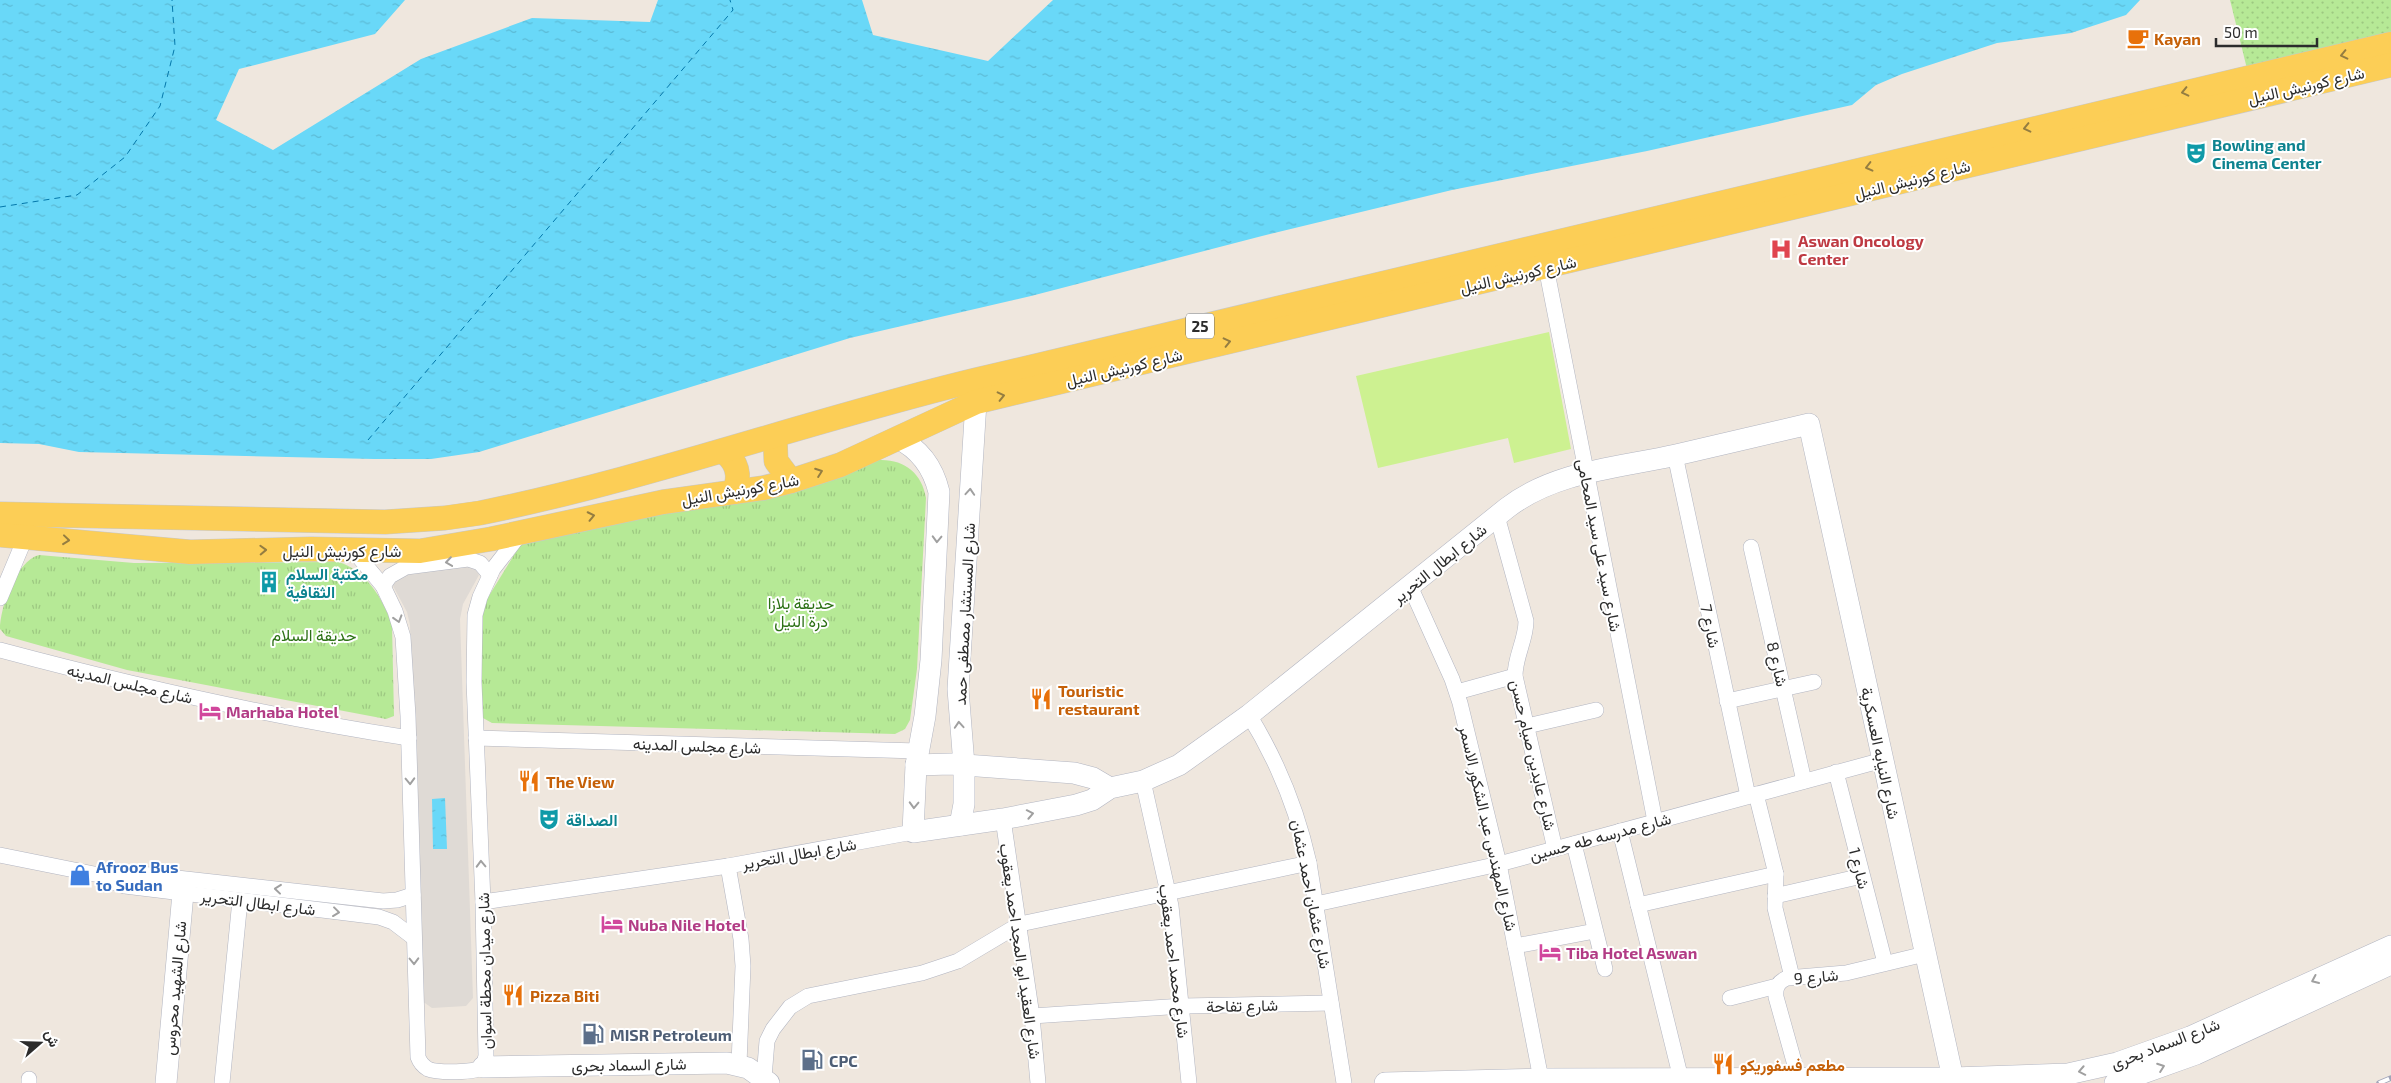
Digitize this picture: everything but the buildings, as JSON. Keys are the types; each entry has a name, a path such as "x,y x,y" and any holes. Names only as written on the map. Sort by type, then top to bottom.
{"main road":[{"name":"شارع كورنيش النيل","path":"0,514 386,522 445,518 514,506 722,451 978,379 1538,244 2391,44"},
{"name":"شارع كورنيش النيل","path":"0,535 167,550 420,551 522,533 634,507 734,492 791,481 840,465 976,402 1546,268 2391,65"},
{"path":"775,436 776,461 791,481"},
{"path":"722,451 728,455 736,466 738,479 734,492"},
{"path":"208,519 198,524 196,529 199,538 203,541 229,544 237,551"}],"street":[{"name":"شارع سيد على سيد المحامى","path":"1546,268 1655,822"},
{"name":"شارع المستشار مصطفى حمد","path":"960,825 964,804 964,765 959,714 959,681 976,402"},
{"name":"شارع ابطال التحرير","path":"483,902 728,866 913,832 1003,819 1084,803 1099,797 1110,788 1143,781 1179,765 1249,715 1497,516 1538,488 1586,473 1675,455 1809,424"},
{"name":"شارع النيابه العسكرية","path":"1809,424 1953,1080"},
{"name":"شارع المستشار مصطفى حمد","path":"897,438 907,443 923,457 933,473 939,492 931,660 925,716 917,758 913,832"},
{"name":"شارع 7","path":"1675,455 1727,701 1752,795 1776,874 1775,912 1792,977"},
{"name":"شارع عابدين صيام حسن","path":"1497,516 1526,621 1525,637 1517,660 1515,676 1555,848"},
{"name":"شارع ميدان محطة اسوان","path":"353,550 384,586 395,610 402,637 409,738 417,1051 421,1064 432,1070 473,1071 483,1067 486,1056 483,902 474,682 475,615 490,576 502,556 522,533"},
{"path":"0,598 26,536"},
{"name":"شارع 8","path":"1751,547 1804,781"},
{"path":"384,586 390,576 406,567 468,559 480,563 490,576"},
{"name":"شارع المهندس عبد الشكور الاسمر","path":"1410,586 1456,692 1499,864 1541,1079"},
{"name":"شارع مجلس المدينه","path":"0,650 98,676 193,698 345,729 409,738"},
{"path":"1456,692 1515,676"},
{"path":"1727,701 1814,682"},
{"path":"1527,726 1596,710"},
{"name":"شارع عثمان احمد عثمان","path":"1249,715 1280,771 1292,801 1309,863 1344,1083"},
{"name":"شارع مجلس المدينه","path":"476,738 917,758"},
{"path":"917,758 964,765 1084,775 1110,788"},
{"name":"شارع مدرسه طه حسين","path":"1316,904 1499,864 1883,760"},
{"name":"شارع 1","path":"1836,772 1885,964"},
{"name":"شارع محمد احمد يعقوب","path":"1143,781 1168,893 1183,1006 1189,1083"},
{"name":"شارع العقيد ابو المجد احمد يعقوب","path":"1003,819 1020,924 1032,1016 1038,1083"},
{"path":"1620,831 1681,1080"},
{"path":"1574,844 1605,969"},
{"name":"شارع ابطال التحرير","path":"0,855 99,875 132,873 382,901 397,900 413,895"},
{"path":"767,1081 766,1041 772,1028 790,1007 808,996 922,973 958,961 1020,924 1309,863"},
{"path":"728,866 739,921 743,966 739,1064"},
{"path":"1638,905 1776,874"},
{"name":"شارع ابطال التحرير","path":"99,875 117,884 379,917 393,922 414,938"},
{"path":"1775,896 1862,876"},
{"name":"شارع الشهيد محروس","path":"166,1083 183,893"},
{"path":"222,1083 240,900"},
{"path":"1516,946 1595,931"},
{"name":"شارع السماد بحرى","path":"1385,1083 1541,1079 1953,1080 2043,1077 2090,1070 2118,1076 2193,1046 2357,970 2391,946"},
{"name":"شارع 9","path":"1799,1081 1776,997 1777,986 1783,980 1792,977 1846,973 1926,954"},
{"name":"شارع السماد بحرى","path":"2357,970 2391,964"},
{"path":"1730,998 1777,986"},
{"name":"شارع تفاحة","path":"1032,1016 1183,1006 1331,1003"},
{"name":"شارع السماد بحرى","path":"483,1067 727,1062 739,1064 767,1081"}],"green space":[{"path":"2230,0 2391,0 2391,57 2252,89"},
{"path":"1549,332 1571,449 1514,463 1508,438 1378,468 1356,376"},
{"name":"حديقة بلازا درة النيل","path":"879,460 896,462 910,469 920,481 926,498 917,669 910,720 905,729 895,734 492,723 483,718 479,623 487,599 522,542 639,516 745,502"},
{"name":"حديقة السلام","path":"39,555 134,563 338,562 348,566 365,578 379,596 392,625 394,716 386,719 127,670 6,636 0,629 6,598 23,566"}],"shaded area":[{"path":"472,564 479,575 463,604 460,619 473,998 466,1006 432,1008 422,1001 420,992 410,625 407,612 392,584 395,575"}],"water":[{"path":"0,0 405,0 375,34 239,69 216,120 273,150 421,59 532,18 650,22 658,0 862,0 873,35 988,61 1053,0 2140,0 2126,15 2071,33 1997,43 1902,74 1876,85 1852,105 1647,151 1452,190 1262,236 1031,296 850,338 479,452 431,459 374,459 79,452 39,444 0,443"},
{"path":"445,798 447,849 433,849 432,799"}],"ferry route":[{"path":"0,207 77,195 125,157 160,106 175,46 172,0"},
{"path":"368,440 733,10 730,0"}],"railway":[{"path":"2379,1083 2391,1078"}],"place":[{"name":"Kayan","path":"2138,38"},
{"name":"Bowling and Cinema Center","path":"2196,153"},
{"name":"Aswan Oncology Center","path":"1781,249"},
{"name":"مكتبة السلام الثقافية","path":"269,582"},
{"name":"Touristic restaurant","path":"1041,699"},
{"name":"Marhaba Hotel","path":"210,711"},
{"name":"The View","path":"529,781"},
{"name":"الصداقة","path":"549,819"},
{"name":"Afrooz Bus to Sudan","path":"80,875"},
{"name":"Nuba Nile Hotel","path":"612,924"},
{"name":"Tiba Hotel Aswan","path":"1550,952"},
{"name":"Pizza Biti","path":"513,995"},
{"name":"MISR Petroleum","path":"593,1034"},
{"name":"CPC","path":"812,1060"},
{"name":"مطعم فسفوريكو","path":"1723,1064"}]}
